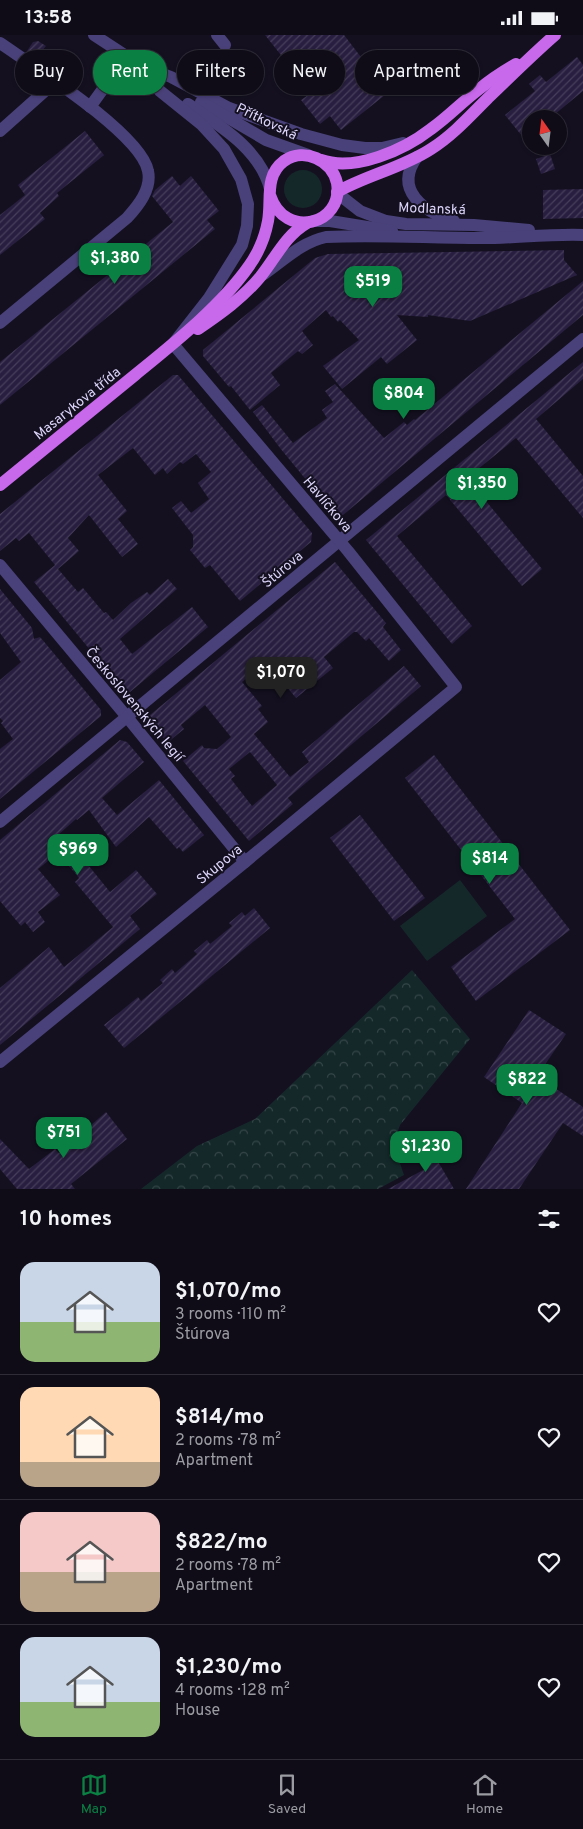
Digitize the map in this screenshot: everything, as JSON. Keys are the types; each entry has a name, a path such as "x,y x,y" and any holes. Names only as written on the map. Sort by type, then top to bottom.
{"main road":[{"name":"Masarykova třída","path":"172,344 210,321 241,296 260,277 292,232 323,216 331,209 337,193 355,183 417,157 436,146 460,127 533,54 555,35"},
{"name":"Masarykova třída","path":"0,485 172,344 231,288 255,258 264,237 275,171 283,162 295,156 313,157 339,164 354,163 376,157 417,139 432,129 492,79 533,54"},
{"path":"313,157 328,166 334,176 337,193"},
{"path":"270,192 274,206 283,215 294,221 310,222"}],"street":[{"name":"Přítkovská","path":"94,35 117,50"},
{"path":"0,43 15,53"},
{"path":"167,75 240,113 322,140 342,145 374,149 395,146 417,139"},
{"name":"Přítkovská","path":"167,81 266,140 313,157"},
{"name":"Přítkovská","path":"167,89 219,125 246,147 263,169 270,192"},
{"path":"0,131 41,95"},
{"path":"0,323 134,211 144,194 149,178 146,164 137,149 104,117 74,95"},
{"path":"90,107 101,95"},
{"path":"165,95 202,124 221,145 241,179 248,204 247,226 242,245 209,298 172,344"},
{"path":"417,157 411,166 408,176 409,187 415,198 425,208 441,217 470,225 582,237"},
{"name":"Modlanská","path":"337,193 360,211 386,221 406,224 470,225"},
{"name":"Modlanská","path":"310,222 343,223 424,236"},
{"path":"260,277 304,245 318,239 424,236 494,238 551,235"},
{"name":"Štúrova","path":"0,822 583,339"},
{"name":"Havlíčkova","path":"172,344 340,541 456,687"},
{"name":"Československých legií","path":"0,565 128,717 245,862"},
{"name":"Skupova","path":"0,1062 456,687"}],"green space":[{"path":"303,170 316,176 322,189 316,202 303,208 290,202 284,189 290,176"},
{"path":"460,880 487,916 427,961 400,926"},
{"path":"412,970 470,1039 400,1125 396,1145 404,1175 378,1189 141,1189 197,1146 255,1119"}],"building":[{"path":"265,35 344,35 356,50 355,95 385,95 341,130 330,116 320,124 301,100 308,95 345,95 345,50 277,50"},
{"path":"38,41 46,46 43,50 28,50 33,42"},
{"path":"577,57 583,65 583,91 560,110 522,110 522,136 505,115 535,91 529,84 540,75 546,82"},
{"path":"85,131 104,155 57,193 59,196 40,213 45,219 0,255 0,215 25,195 18,185"},
{"path":"550,155 555,169 541,174 536,159"},
{"path":"172,176 180,186 191,176 219,211 207,220 215,229 0,405 0,362 173,222 152,196 155,190"},
{"path":"583,189 583,218 543,219 543,190"},
{"path":"564,250 564,260 577,275 470,321 428,315 428,317 397,315 417,340 387,364 381,357 342,389 323,366 359,340 340,320 338,322 333,316 331,317 326,310 302,331 313,345 302,354 298,351 271,373 280,385 250,410 203,356 203,350 315,258 328,254"},
{"path":"583,281 583,315 343,515 335,515 253,412 262,405 293,443 327,418 322,410 333,402 325,391 335,384 384,438 404,422 407,425 415,420"},
{"path":"583,362 583,379 536,419 583,476 583,518 516,438 467,478 542,569 522,586 446,495 397,536 472,626 452,644 366,540"},
{"path":"173,375 178,375 312,533 311,542 240,601 210,565 205,568 190,550 193,547 193,535 172,508 181,501 191,513 209,499 198,483 211,472 196,454 183,464 180,462 167,474 163,468 155,475 133,448 98,475 127,511 118,519 138,544 122,557 89,515 68,538 79,551 58,569 78,592 83,588 104,613 106,612 113,620 131,603 147,592 150,595 168,579 177,589 120,639 132,654 192,607 208,627 130,692 124,691 34,582 55,565 29,533 19,541 16,538 0,551 0,514"},
{"path":"335,562 386,623 383,627 401,650 389,661 369,638 366,641 357,632 354,632 324,657 333,668 296,698 266,662 242,682 262,706 258,709 268,722 254,734 290,777 309,762 302,752 404,666 421,686 288,798 293,804 249,841 183,761 202,745 204,748 217,749 231,737 205,705 181,725 184,729 167,743 150,721 150,715","holes":["250,752 277,785 252,806 231,779 235,776 229,769"]},
{"path":"0,589 32,628 34,639 40,637 101,710 101,716 0,799 0,749 13,739 1,723 3,721 0,718 0,680 21,662 0,633"},
{"path":"120,740 127,742 144,762 102,798 117,815 159,780 204,835 183,852 179,847 177,849 149,817 116,847 89,810 58,835 77,857 80,855 110,892 136,870 157,894 130,916 140,929 0,1045 0,988 49,947 64,967 113,927 75,882 79,878 58,853 38,869 60,895 38,912 45,922 33,932 25,922 21,926 0,901 0,840"},
{"path":"434,755 570,930 476,1001 451,967 515,919 405,778"},
{"path":"360,815 425,898 394,921 330,838"},
{"path":"254,908 270,928 124,1048 104,1025 138,997 141,1001 163,983 160,980 172,969 175,973 197,954 194,951 207,940 210,944 232,926 229,923 242,912 245,916"},
{"path":"529,1010 566,1034 537,1076 583,1107 583,1136 563,1123 519,1189 466,1189 522,1103 484,1077"},
{"path":"106,1112 127,1139 71,1184 75,1189 17,1189 0,1169 0,1139 29,1169 55,1149 59,1153"},
{"path":"426,1141 454,1189 388,1189 425,1169 412,1149"}]}
